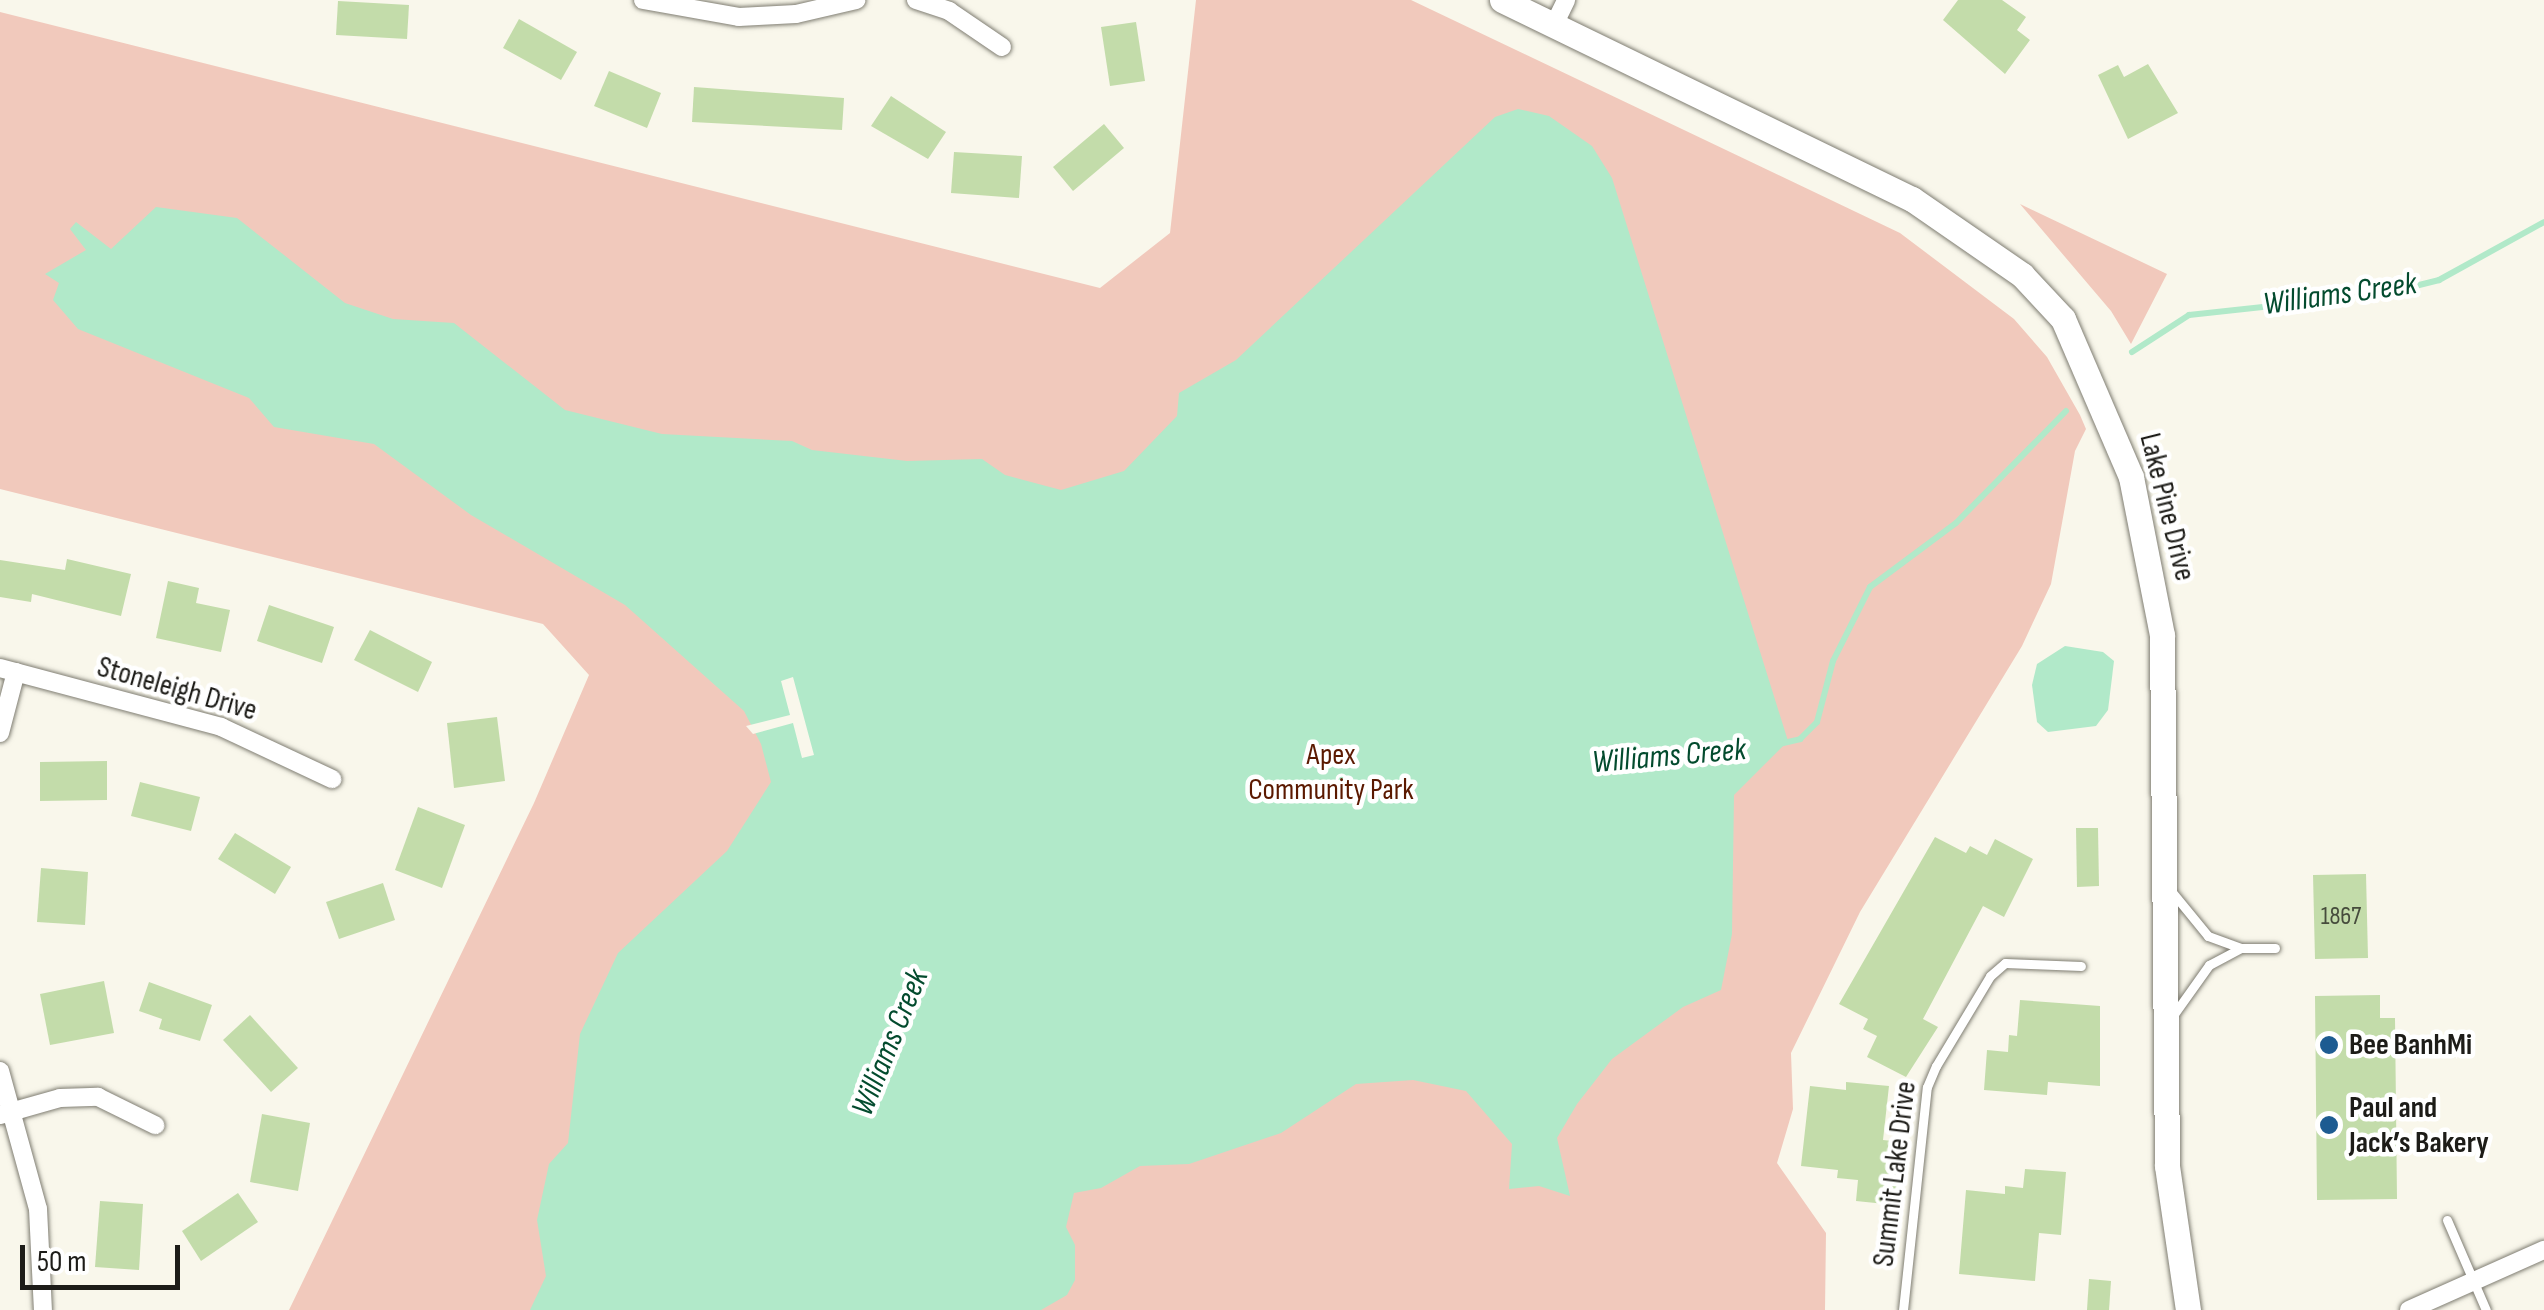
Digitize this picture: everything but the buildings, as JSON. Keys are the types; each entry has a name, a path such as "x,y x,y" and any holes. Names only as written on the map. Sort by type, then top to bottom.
{"main road":[{"name":"Lake Pine Drive","path":"1502,0 1912,199 2022,276 2063,319 2111,422 2147,538 2162,635 2168,1166 2188,1310"}],"street":[{"path":"643,0 740,17 796,14 856,0"},
{"path":"916,0 949,12 1002,47"},
{"path":"1554,25 1566,0"},
{"path":"0,733 8,670"},
{"name":"Stoneleigh Drive","path":"8,670 221,726 332,779"},
{"path":"0,1071 6,1113 38,1208 43,1310"},
{"path":"6,1113 98,1097 155,1125"},
{"path":"2409,1310 2544,1250"}],"lane":[{"path":"2166,883 2197,926 2241,948 2275,948"},
{"path":"2168,1023 2209,964 2241,948"},
{"name":"Summit Lake Drive","path":"1903,1310 1926,1088 1936,1066 1990,976 2004,963 2081,966"},
{"path":"2447,1220 2486,1310"}],"green space":[{"name":"Apex Community Park","path":"1196,0 1411,0 1900,233 2014,319 2047,357 2080,415 2086,429 2075,451 2051,584 2022,646 1860,912 1791,1053 1793,1109 1777,1163 1826,1233 1825,1310 289,1310 534,803 589,675 543,624 0,489 0,12 1100,288 1170,233"},
{"path":"2020,204 2167,274 2131,344 2111,311"}],"water":[{"path":"1518,109 1549,116 1592,146 1612,178 1788,741 1734,795 1732,934 1721,990 1683,1007 1612,1059 1577,1104 1557,1138 1570,1196 1539,1186 1509,1189 1512,1144 1466,1091 1413,1080 1356,1084 1281,1133 1189,1164 1140,1166 1101,1188 1074,1193 1066,1227 1075,1245 1075,1280 1067,1295 1041,1310 530,1310 546,1276 537,1220 549,1164 568,1143 580,1034 618,953 727,851 771,782 761,744 744,711 625,605 471,515 374,444 274,427 249,398 78,329 53,300 59,283 45,274 86,250 70,229 76,222 111,249 156,207 237,218 345,303 393,319 454,323 565,410 662,434 792,441 812,450 907,461 982,459 1005,475 1061,490 1124,471 1177,416 1179,393 1236,360 1495,117"},
{"path":"2065,646 2103,652 2114,661 2108,710 2096,726 2048,732 2037,722 2032,685 2037,664"}],"pier":[{"path":"793,677 814,755 802,758 793,723 753,734 746,726 790,715 781,681"}],"waterway":[{"name":"Williams Creek","path":"2132,352 2189,315 2383,294 2439,280 2544,222"},
{"name":"Williams Creek","path":"1779,744 1800,739 1817,722 1833,661 1870,587 1956,523 2066,411"}],"place":[{"name":"Bee BanhMi","path":"2329,1045"},
{"name":"Paul and Jack’s Bakery","path":"2329,1125"}]}
